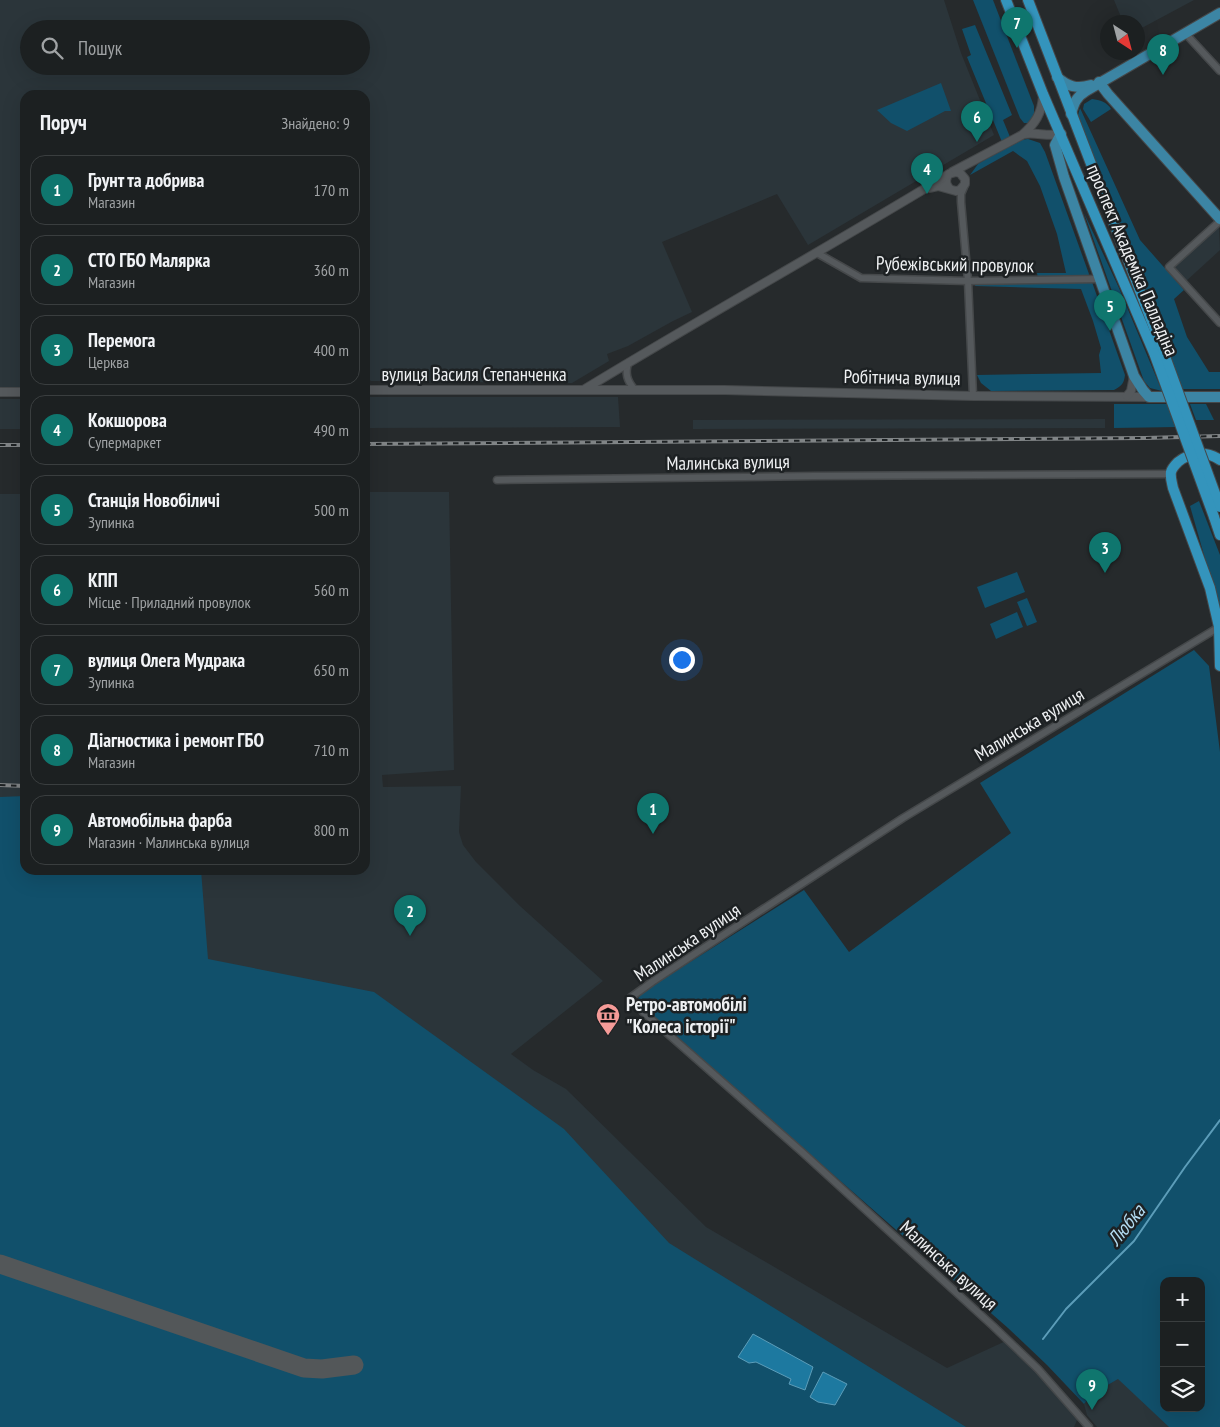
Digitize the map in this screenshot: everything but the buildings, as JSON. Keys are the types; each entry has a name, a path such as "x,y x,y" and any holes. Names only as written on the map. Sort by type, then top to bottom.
{"highway":[{"name":"проспект Академіка Палладіна","path":"1006,0 1060,134 1158,352 1220,507"},
{"name":"проспект Академіка Палладіна","path":"1028,0 1158,352 1220,535"},
{"path":"1220,460 1215,456 1190,455 1172,468 1170,474 1210,588 1219,627 1220,666"}],"main road":[{"path":"1071,114 1073,105 1079,95 1220,13"},
{"path":"1057,78 1065,85 1076,88 1099,82"},
{"path":"1099,82 1220,220"},
{"path":"1060,134 1055,145 1064,177 1134,376 1142,390 1149,397"},
{"name":"Робітнича вулиця","path":"1149,397 1220,397"}],"street":[{"path":"1185,33 1220,71"},
{"path":"583,390 951,173 1022,135 1035,122 1042,104 1043,94"},
{"path":"1022,135 1031,133 1060,134"},
{"path":"971,162 961,194 961,202 968,281 973,396"},
{"path":"951,173 960,173 964,183"},
{"path":"951,173 946,180 947,186 957,195 961,202"},
{"path":"924,189 938,186 956,191 960,190 964,183"},
{"path":"1220,220 1169,267 1220,323"},
{"name":"Рубежівський провулок","path":"817,253 861,278 968,281 1099,279"},
{"path":"628,363 626,376 634,389"},
{"path":"1127,396 1131,391 1134,376"},
{"name":"вулиця Василя Степанченка","path":"370,390 583,390"},
{"name":"Робітнича вулиця","path":"583,390 725,390 973,396 1149,397"},
{"path":"0,392 20,392"},
{"name":"Малинська вулиця","path":"497,480 1170,474"},
{"name":"Малинська вулиця","path":"1085,1425 1038,1369 993,1326 802,1152 642,1011 630,998 903,818 1219,627"}],"shaded area":[{"path":"0,0 944,0 961,53 994,135 808,245 777,194 662,242 692,312 628,346 607,354 609,361 572,383 371,381 370,90 20,90 20,387 0,388"},
{"path":"973,0 993,0 1034,106 1034,114 1030,123 1024,123 1020,118"},
{"path":"1114,0 1194,0 1145,26 1145,15 1120,15"},
{"path":"975,25 1012,115 1003,120 1010,137 1002,142 967,57 971,55 962,29"},
{"path":"941,83 951,111 945,111 907,131 891,123 877,110"},
{"path":"1092,99 1103,102 1111,109 1091,122 1083,109 1084,104"},
{"path":"1080,108 1140,240 1184,290 1174,299 1187,337 1209,372 1220,372 1220,389 1182,389 1078,115"},
{"path":"1028,139 1040,143 1045,152 1089,274 1088,277 1038,278 1037,273 1066,273 1057,234 1040,186 1027,161 1013,151 970,175 978,164 1019,140"},
{"path":"1084,213 1119,288 1162,391 1150,388 1144,381"},
{"path":"1219,226 1220,250 1185,282 1172,267"},
{"path":"1092,282 1125,375 1121,386 1114,390 991,391 981,383 977,375 1101,373 1099,355 1101,348 1081,289 975,286 976,283"},
{"path":"370,397 618,397 620,427 370,428"},
{"path":"0,399 20,399 20,429 0,429"},
{"path":"1114,404 1168,404 1177,427 1114,428"},
{"path":"1190,404 1206,404 1214,420 1196,420"},
{"path":"1105,419 1105,428 693,429 693,420"},
{"path":"370,492 449,492 454,770 382,775 383,787 461,786 459,832 463,845 476,862 520,906 603,981 511,1054 533,1070 566,1089 706,1227 947,1368 1008,1340 1081,1411 1074,1427 0,1427 0,494 20,494 20,875 370,875"},
{"path":"1199,501 1220,555 1220,611 1190,506"},
{"path":"1017,572 1025,592 985,608 977,587"},
{"path":"1027,598 1037,622 1027,626 1017,602"},
{"path":"1017,612 1023,627 996,639 990,624"},
{"path":"1194,650 1209,666 1220,752 1220,1427 1169,1427 1118,1379 1094,1393 1084,1404 1008,1328 637,1001 641,993 804,890 849,952 1011,833 980,783"},
{"path":"20,796 20,875 201,875 208,959 374,992 564,1129 669,1243 966,1427 0,1427 0,797"},
{"path":"753,1334 813,1367 805,1390 789,1384 791,1379 756,1362 749,1363 738,1357"},
{"path":"823,1372 847,1384 835,1405 818,1402 810,1397"},
{"path":"1119,1378 1160,1405 1160,1412 1168,1412 1185,1427 1097,1427 1087,1415 1084,1404 1094,1393"}],"waterway":[{"name":"Любка","path":"1043,1339 1066,1309 1134,1241 1220,1120"}],"taxiway":[{"path":"0,1264 304,1368 322,1369 354,1365"}],"railway":[{"path":"370,444 1220,436"},
{"path":"0,445 20,445"},
{"path":"0,785 20,786"}],"place":[{"name":"вулиця Олега Мудрака","path":"1017,48"},
{"name":"Діагностика і ремонт ГБО","path":"1163,75"},
{"name":"КПП","path":"977,142"},
{"name":"Кокшорова","path":"927,194"},
{"name":"Станція Новобіличі","path":"1110,331"},
{"name":"Перемога","path":"1105,573"},
{"name":"Грунт та добрива","path":"653,834"},
{"name":"СТО ГБО Малярка","path":"410,936"},
{"name":"Ретро-автомобілі \"Колеса історії\"","path":"608,1036"},
{"name":"Автомобільна фарба","path":"1092,1410"}]}
